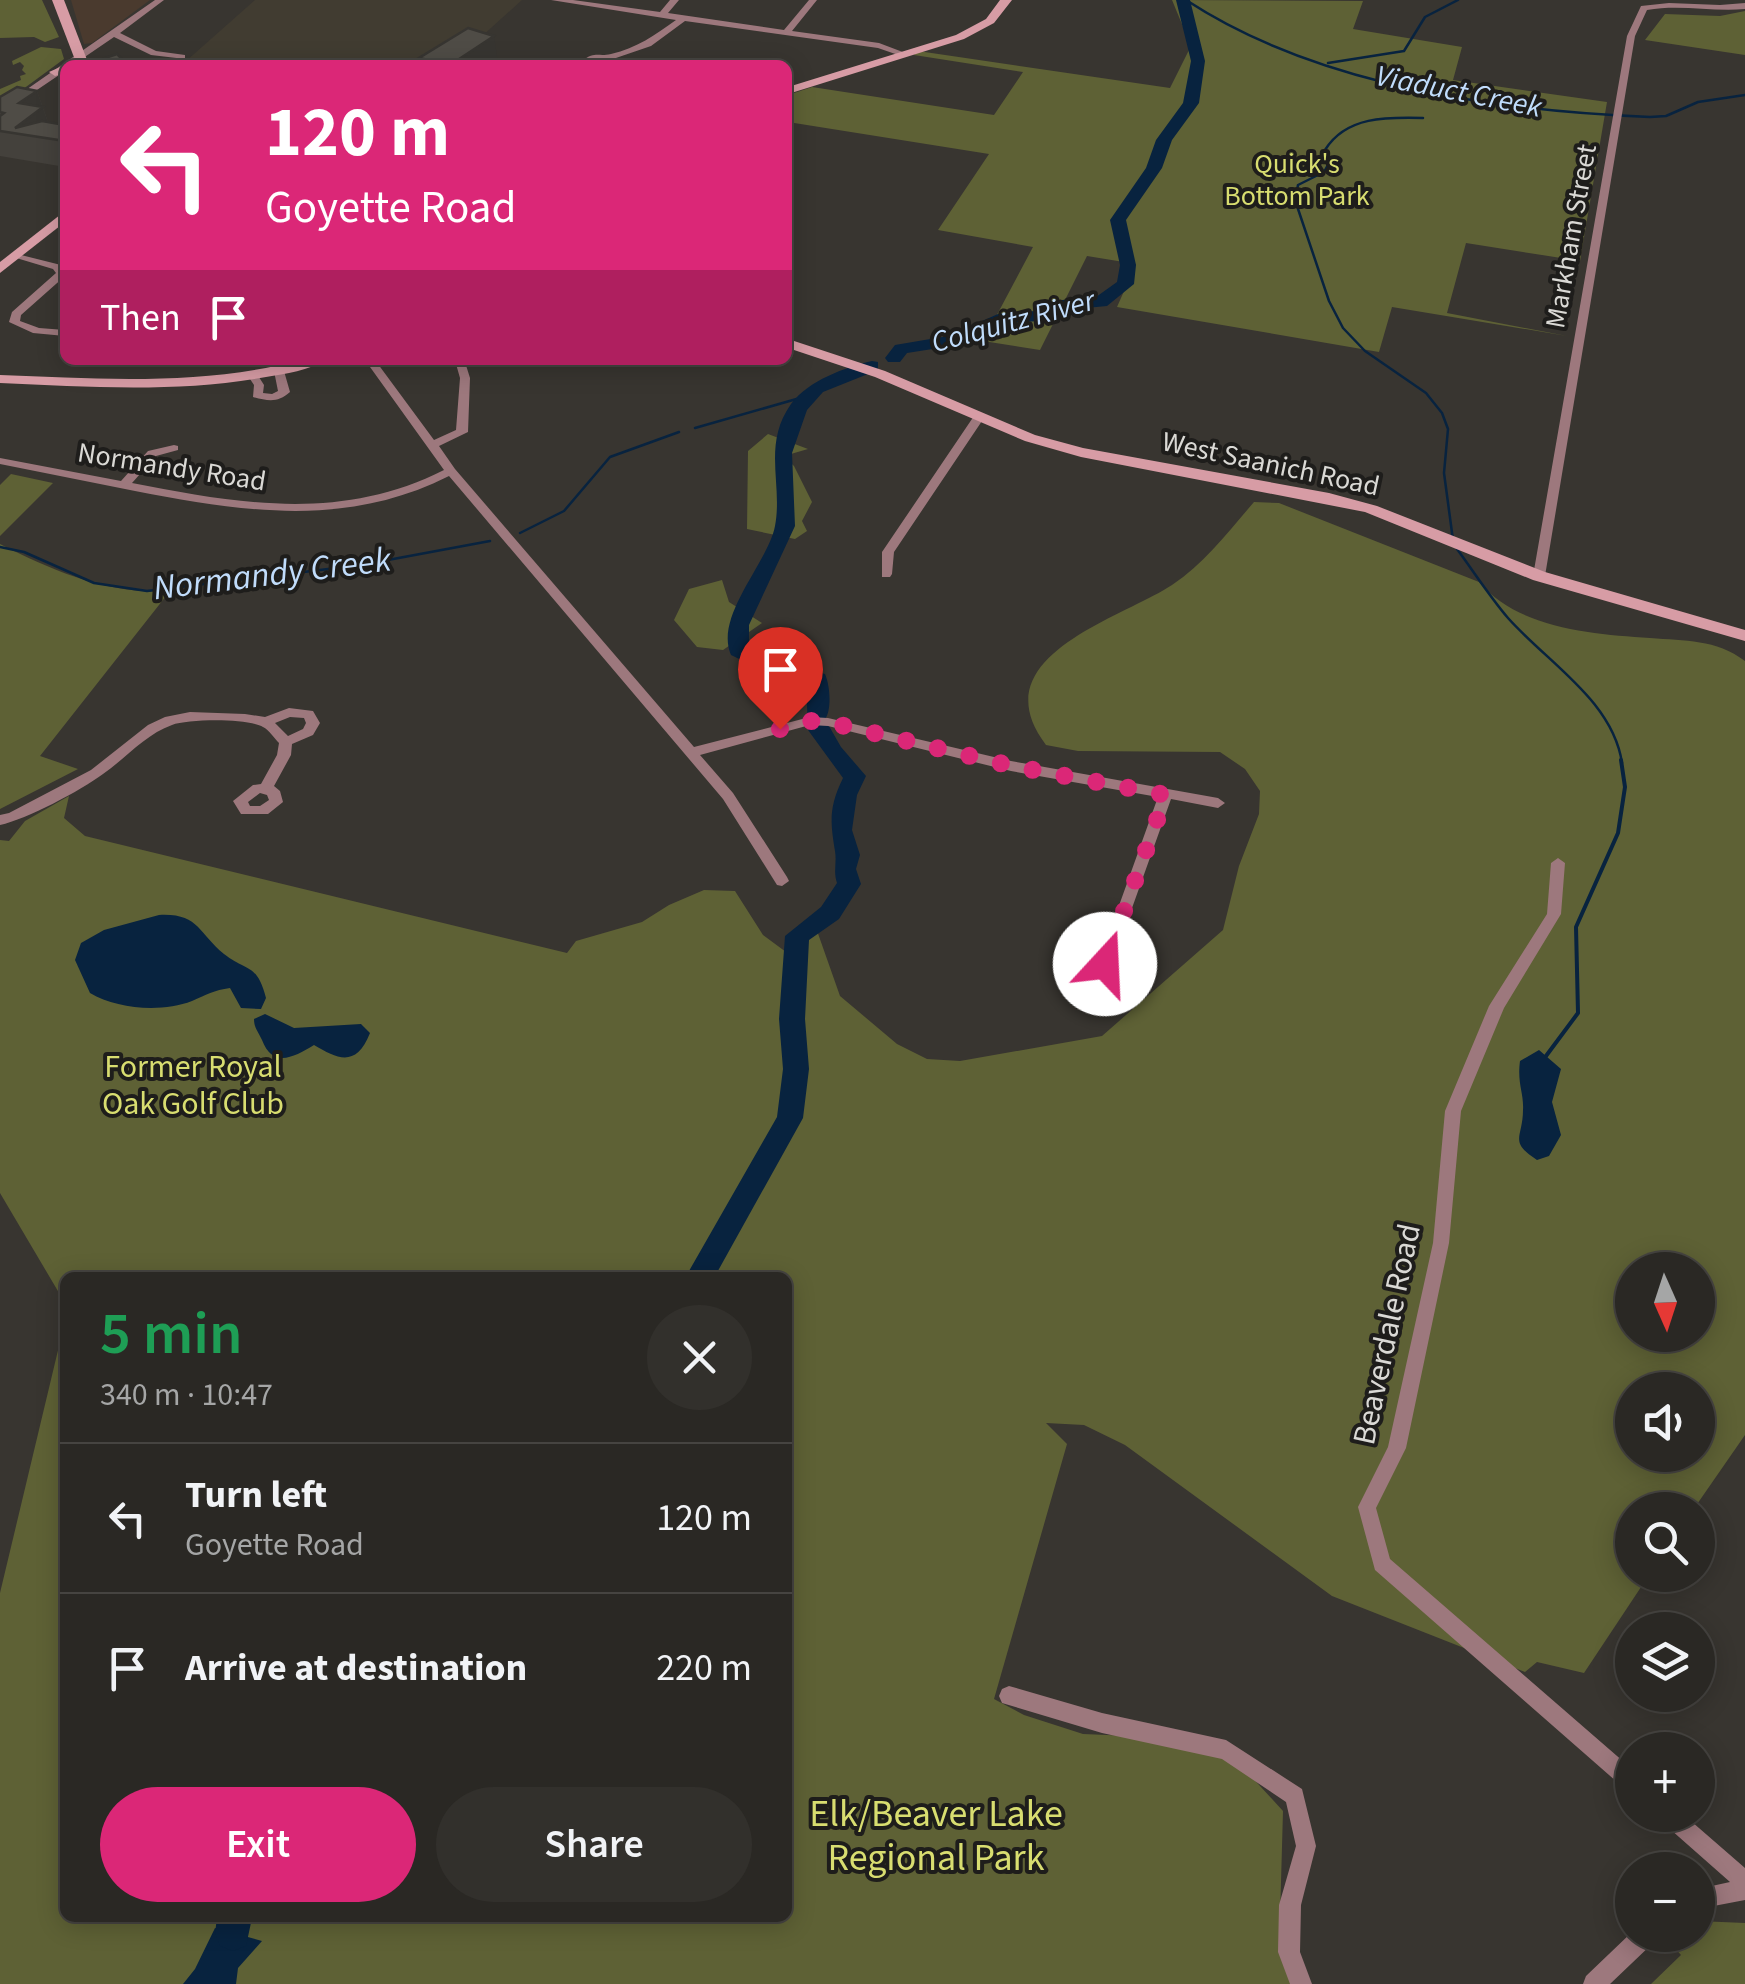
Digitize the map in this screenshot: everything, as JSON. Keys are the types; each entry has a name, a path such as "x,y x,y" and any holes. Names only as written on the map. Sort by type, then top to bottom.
{"main road":[{"path":"58,0 80,60"},
{"path":"792,89 978,30 1006,0"},
{"path":"0,269 60,220"},
{"name":"West Saanich Road","path":"792,345 880,374 1030,438 1081,452 1370,509 1539,576 1745,636"},
{"path":"0,376 198,378 269,365"},
{"path":"0,376 164,384 253,376 301,365"}],"street":[{"path":"80,60 160,0"},
{"path":"556,0 880,46 904,54"},
{"path":"661,16 675,0"},
{"path":"785,34 813,0"},
{"name":"Markham Street","path":"1539,576 1632,36 1644,8 1656,5 1718,10 1745,6"},
{"path":"609,60 648,44 682,18"},
{"path":"115,34 154,54 182,57"},
{"path":"0,112 60,70"},
{"path":"17,255 60,271"},
{"path":"60,275 16,314 14,322 37,332 60,333"},
{"path":"374,365 452,471 728,796 782,881"},
{"path":"432,445 462,432 465,378 460,365"},
{"path":"253,376 259,385 257,394 274,398 284,392 280,371"},
{"path":"886,574 888,552 978,418"},
{"path":"124,485 150,448 174,448"},
{"name":"Normandy Road","path":"0,461 222,504 320,507 383,499 452,471"},
{"path":"0,820 26,811 96,773 153,728 170,720 217,715 266,722 289,712 308,714 313,722 308,732 286,742"},
{"path":"690,752 810,721 828,722 1012,766 1218,803"},
{"path":"266,722 286,742"},
{"path":"266,788 284,755 286,742"},
{"path":"1105,964 1166,795"},
{"name":"Beaverdale Road","path":"1558,863 1554,914 1497,1006 1453,1111 1440,1243 1397,1448 1367,1507 1382,1564 1615,1767"},
{"path":"1009,1696 1102,1723 1226,1750 1295,1796 1306,1846 1290,1906 1288,1952 1301,1984"},
{"path":"1687,1832 1745,1886"},
{"path":"1715,1894 1745,1886"},
{"path":"1594,1984 1627,1952"}],"shaded area":[{"path":"71,0 150,0 92,43 84,44"},
{"path":"255,0 522,0 470,47 449,60 187,60"}],"green space":[{"path":"0,0 42,0 59,37 45,42 34,37 0,38"},
{"name":"Quick's Bottom Park","path":"1172,0 1363,1 1353,29 1462,47 1453,80 1607,102 1580,261 1466,243 1447,313 1567,336 1392,307 1379,352 1117,307 1136,264 1087,256 1040,350 983,341 1033,247 938,230 989,154 792,123 792,94 812,87 994,115 1023,72 914,55 918,51 1170,88 1191,46"},
{"path":"1745,11 1745,55 1645,40 1665,14 1720,16"},
{"path":"41,47 61,49 64,59 0,106 0,89 26,74 20,62 13,65 12,61"},
{"path":"768,434 808,449 784,456 794,466 812,502 802,521 807,531 795,539 747,529 748,451"},
{"path":"11,474 53,483 0,536 0,485"},
{"path":"1254,502 1279,503 1479,582 1495,598 1535,619 1581,631 1700,642 1745,661 1745,1435 1705,1492 1615,1492 1615,1592 1638,1592 1624,1612 1615,1612 1615,1626 1584,1673 1537,1662 1525,1672 1332,1596 1125,1445 1084,1425 1046,1423 1067,1444 994,1699 1024,1715 1083,1734 1178,1738 1237,1761 1283,1811 1280,1918 1304,1984 0,1984 0,1593 60,1342 60,1922 792,1922 792,1272 60,1272 60,1295 0,1193 0,840 9,841 25,821 69,796 64,818 85,836 567,953 576,941 642,922 704,890 735,891 763,935 786,952 792,938 815,925 840,996 897,1044 927,1059 960,1061 1102,1036 1223,930 1239,866 1259,814 1260,791 1245,769 1220,752 1078,751 1046,745 1030,714 1030,688 1043,665 1064,645 1184,576"},
{"path":"0,544 61,572 103,585 170,591 40,756 78,769 0,809"},
{"path":"722,580 729,602 762,623 723,650 697,647 674,620 689,589"},
{"path":"1715,1922 1745,1923 1745,1984 1651,1984 1681,1955 1678,1952 1715,1952"}],"water":[{"path":"159,915 190,921 224,954 255,973 266,998 261,1009 241,1008 230,988 180,1005 153,1008 113,1003 90,993 75,960 81,943 104,930"},
{"path":"265,1014 294,1028 361,1024 370,1033 359,1052 352,1056 339,1057 314,1045 292,1056 278,1057 267,1049 255,1025 254,1019"},
{"path":"1539,1050 1561,1069 1552,1102 1561,1135 1549,1156 1537,1160 1523,1148 1519,1138 1523,1104 1519,1069 1520,1061"},
{"path":"215,1928 262,1941 238,1968 236,1984 183,1984 195,1969"}],"building":[{"path":"468,28 494,36 458,60 419,58"},
{"path":"17,87 37,91 19,103 43,107 15,128 42,121 60,124 60,140 0,131 0,116 4,113 0,112 0,97"}],"waterway":[{"name":"Colquitz River","path":"894,358 901,349 952,341 998,319 1038,316 1062,305 1101,302 1125,284 1128,265 1118,220 1154,168 1164,140 1191,103 1198,61 1183,0"},
{"name":"Viaduct Creek","path":"1186,0 1292,54 1350,73 1470,100 1650,117 1666,116 1698,102 1745,95"},
{"path":"1328,63 1404,51 1425,17 1458,0"},
{"path":"1423,118 1368,121 1344,131 1325,150 1329,163 1324,172 1298,185 1295,200 1329,301 1343,328 1365,351 1426,393 1442,413 1448,429 1444,473 1453,540"},
{"name":"Colquitz River","path":"818,714 817,679 774,667 738,650 739,625 785,526 782,453 798,408 817,388 872,366"},
{"name":"Normandy Creek","path":"695,428 807,396"},
{"name":"Normandy Creek","path":"520,533 564,511 610,457 679,432"},
{"name":"Normandy Creek","path":"0,547 24,552 94,583 147,591 361,565 490,541"},
{"path":"1457,549 1508,618 1593,702 1616,741 1622,763"},
{"name":"Colquitz River","path":"702,1272 790,1118 796,1069 792,1019 797,936 830,913 849,884 844,869 848,855 840,830 846,795 855,776 833,752 817,724"},
{"path":"1546,1056 1578,1013 1576,927 1618,833 1625,787 1621,760"},
{"name":"Colquitz River","path":"233,1933 234,1922"}],"route":[{"path":"780,729 810,721 828,722 1012,766 1166,795 1105,964"}],"park label":[{"name":"Former Royal Oak Golf Club","path":"193,1084"},
{"name":"Elk/Beaver Lake Regional Park","path":"936,1835"}]}
